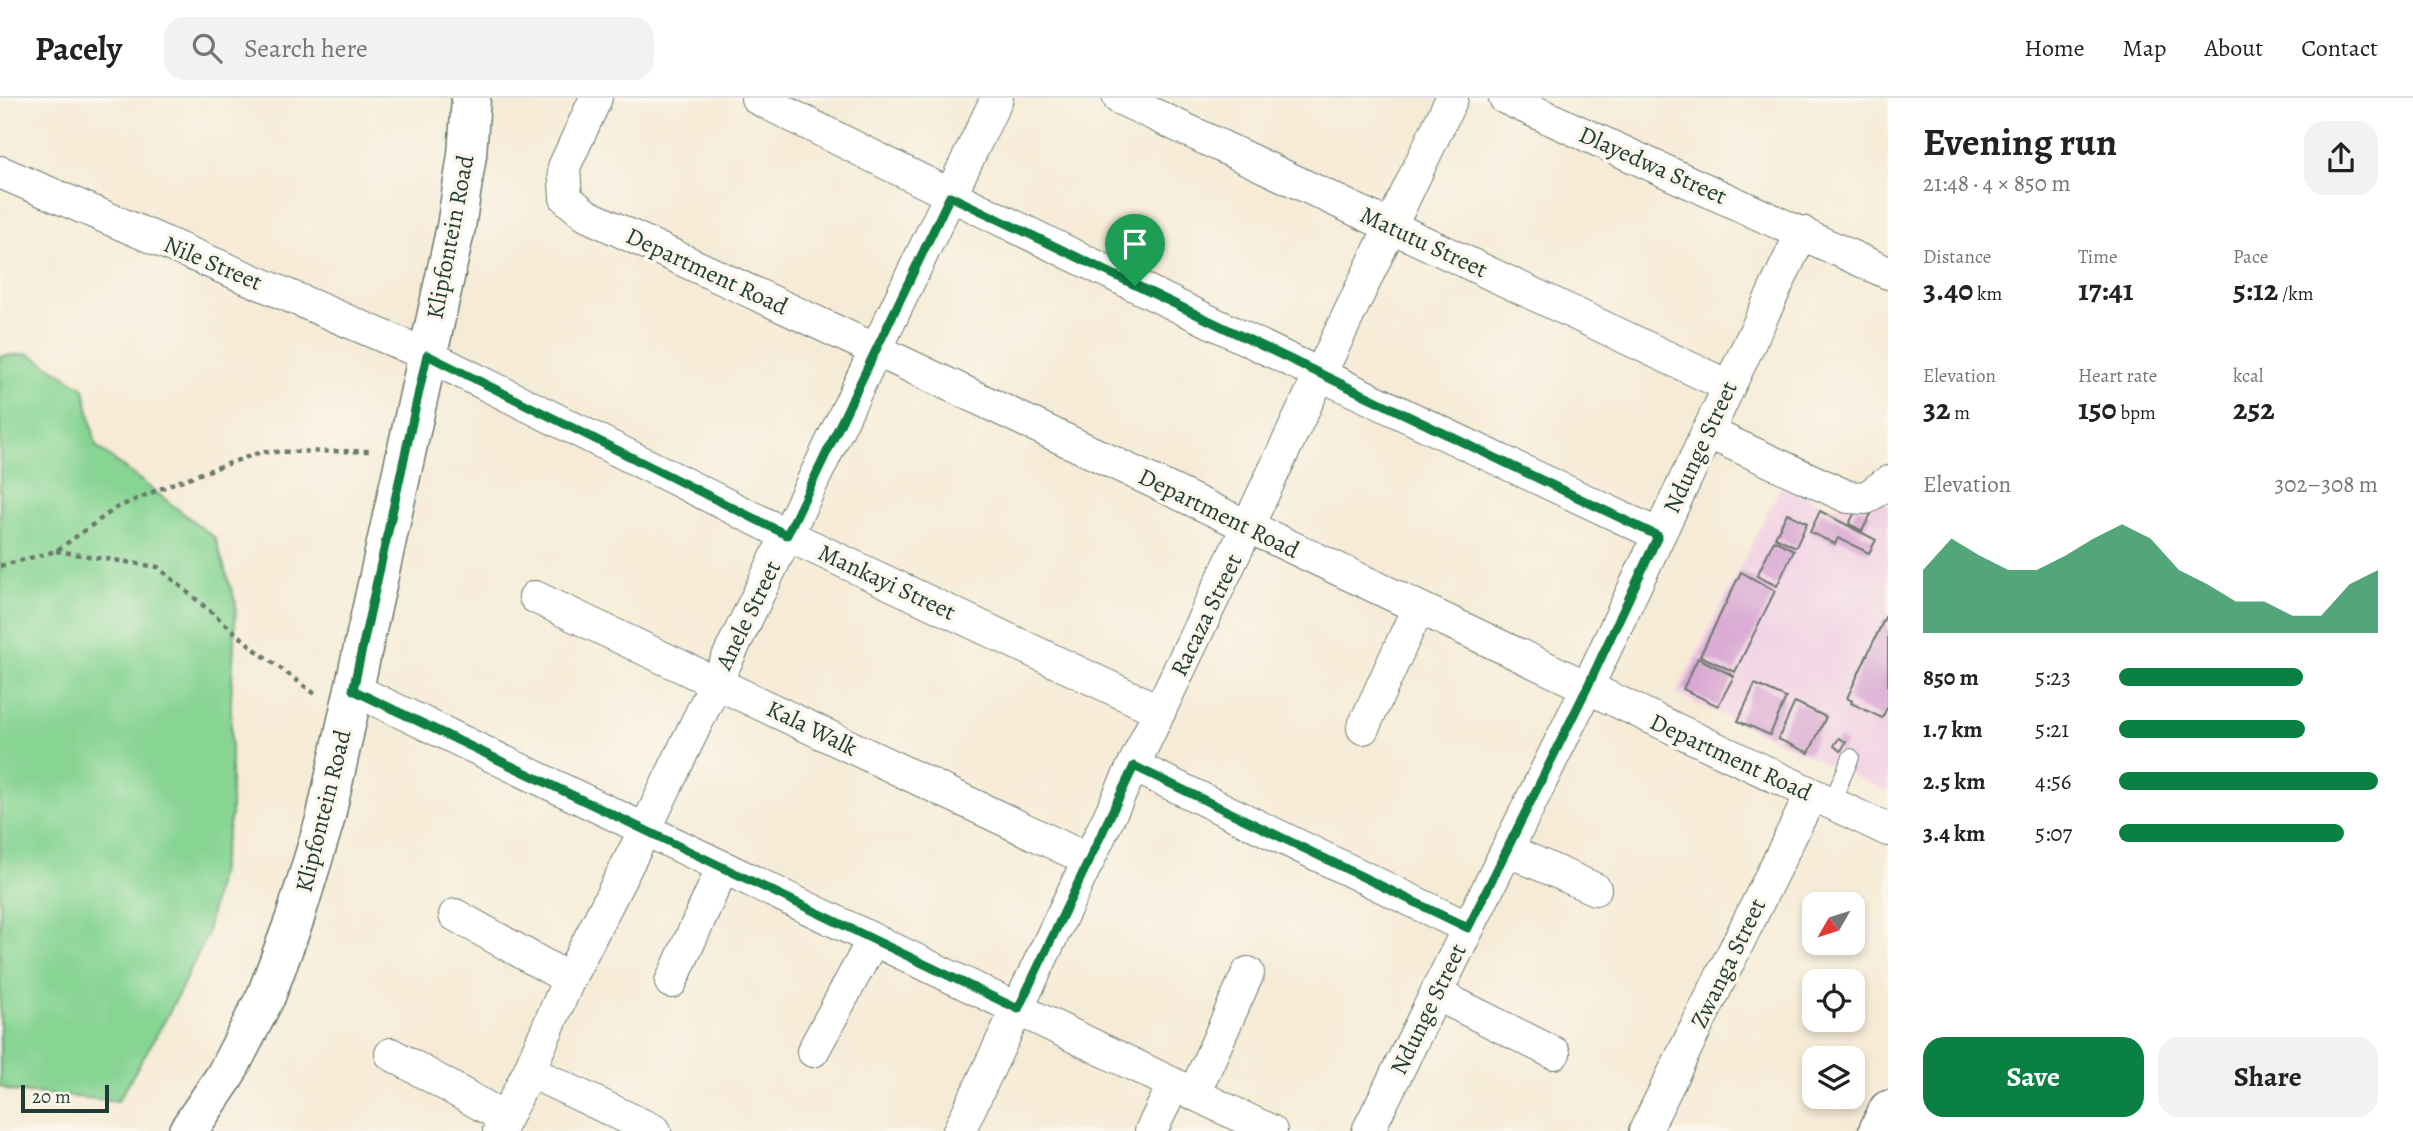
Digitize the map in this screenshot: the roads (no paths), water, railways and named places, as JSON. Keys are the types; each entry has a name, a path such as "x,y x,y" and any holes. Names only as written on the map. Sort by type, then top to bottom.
{"street":[{"name":"Klipfontein Road","path":"188,1131 225,1076 266,996 295,918 325,820 456,227 467,155 471,98"},
{"name":"Department Road","path":"596,98 564,167 566,198 586,215 1888,830"},
{"path":"757,98 950,196 1658,536"},
{"name":"Anele Street","path":"391,1054 502,1125 569,979 645,830 997,98"},
{"name":"Matutu Street","path":"1119,98 1728,386"},
{"name":"Racaza Street","path":"959,1131 1452,98"},
{"name":"Dlayedwa Street","path":"1505,98 1888,273"},
{"name":"Nile Street","path":"0,172 427,355"},
{"name":"Ndunge Street","path":"1368,1131 1587,688 1802,232"},
{"name":"Mankayi Street","path":"427,355 787,535 1160,711"},
{"path":"1707,432 1848,497 1866,498 1888,482"},
{"name":"Kala Walk","path":"535,597 1089,860"},
{"path":"1363,728 1418,608"},
{"path":"350,703 645,830 1271,1131"},
{"path":"1134,766 1468,928"},
{"name":"Zwanga Street","path":"1645,1131 1821,800"},
{"path":"1507,850 1595,889"},
{"path":"671,982 723,867"},
{"path":"455,915 569,979"},
{"path":"813,1051 873,940"},
{"path":"1151,1131 1184,1089 1248,974"},
{"path":"1436,993 1555,1053"},
{"path":"529,1071 655,1131"},
{"path":"1878,1131 1888,1110"}],"lane":[{"path":"1821,800 1851,757"}]}
